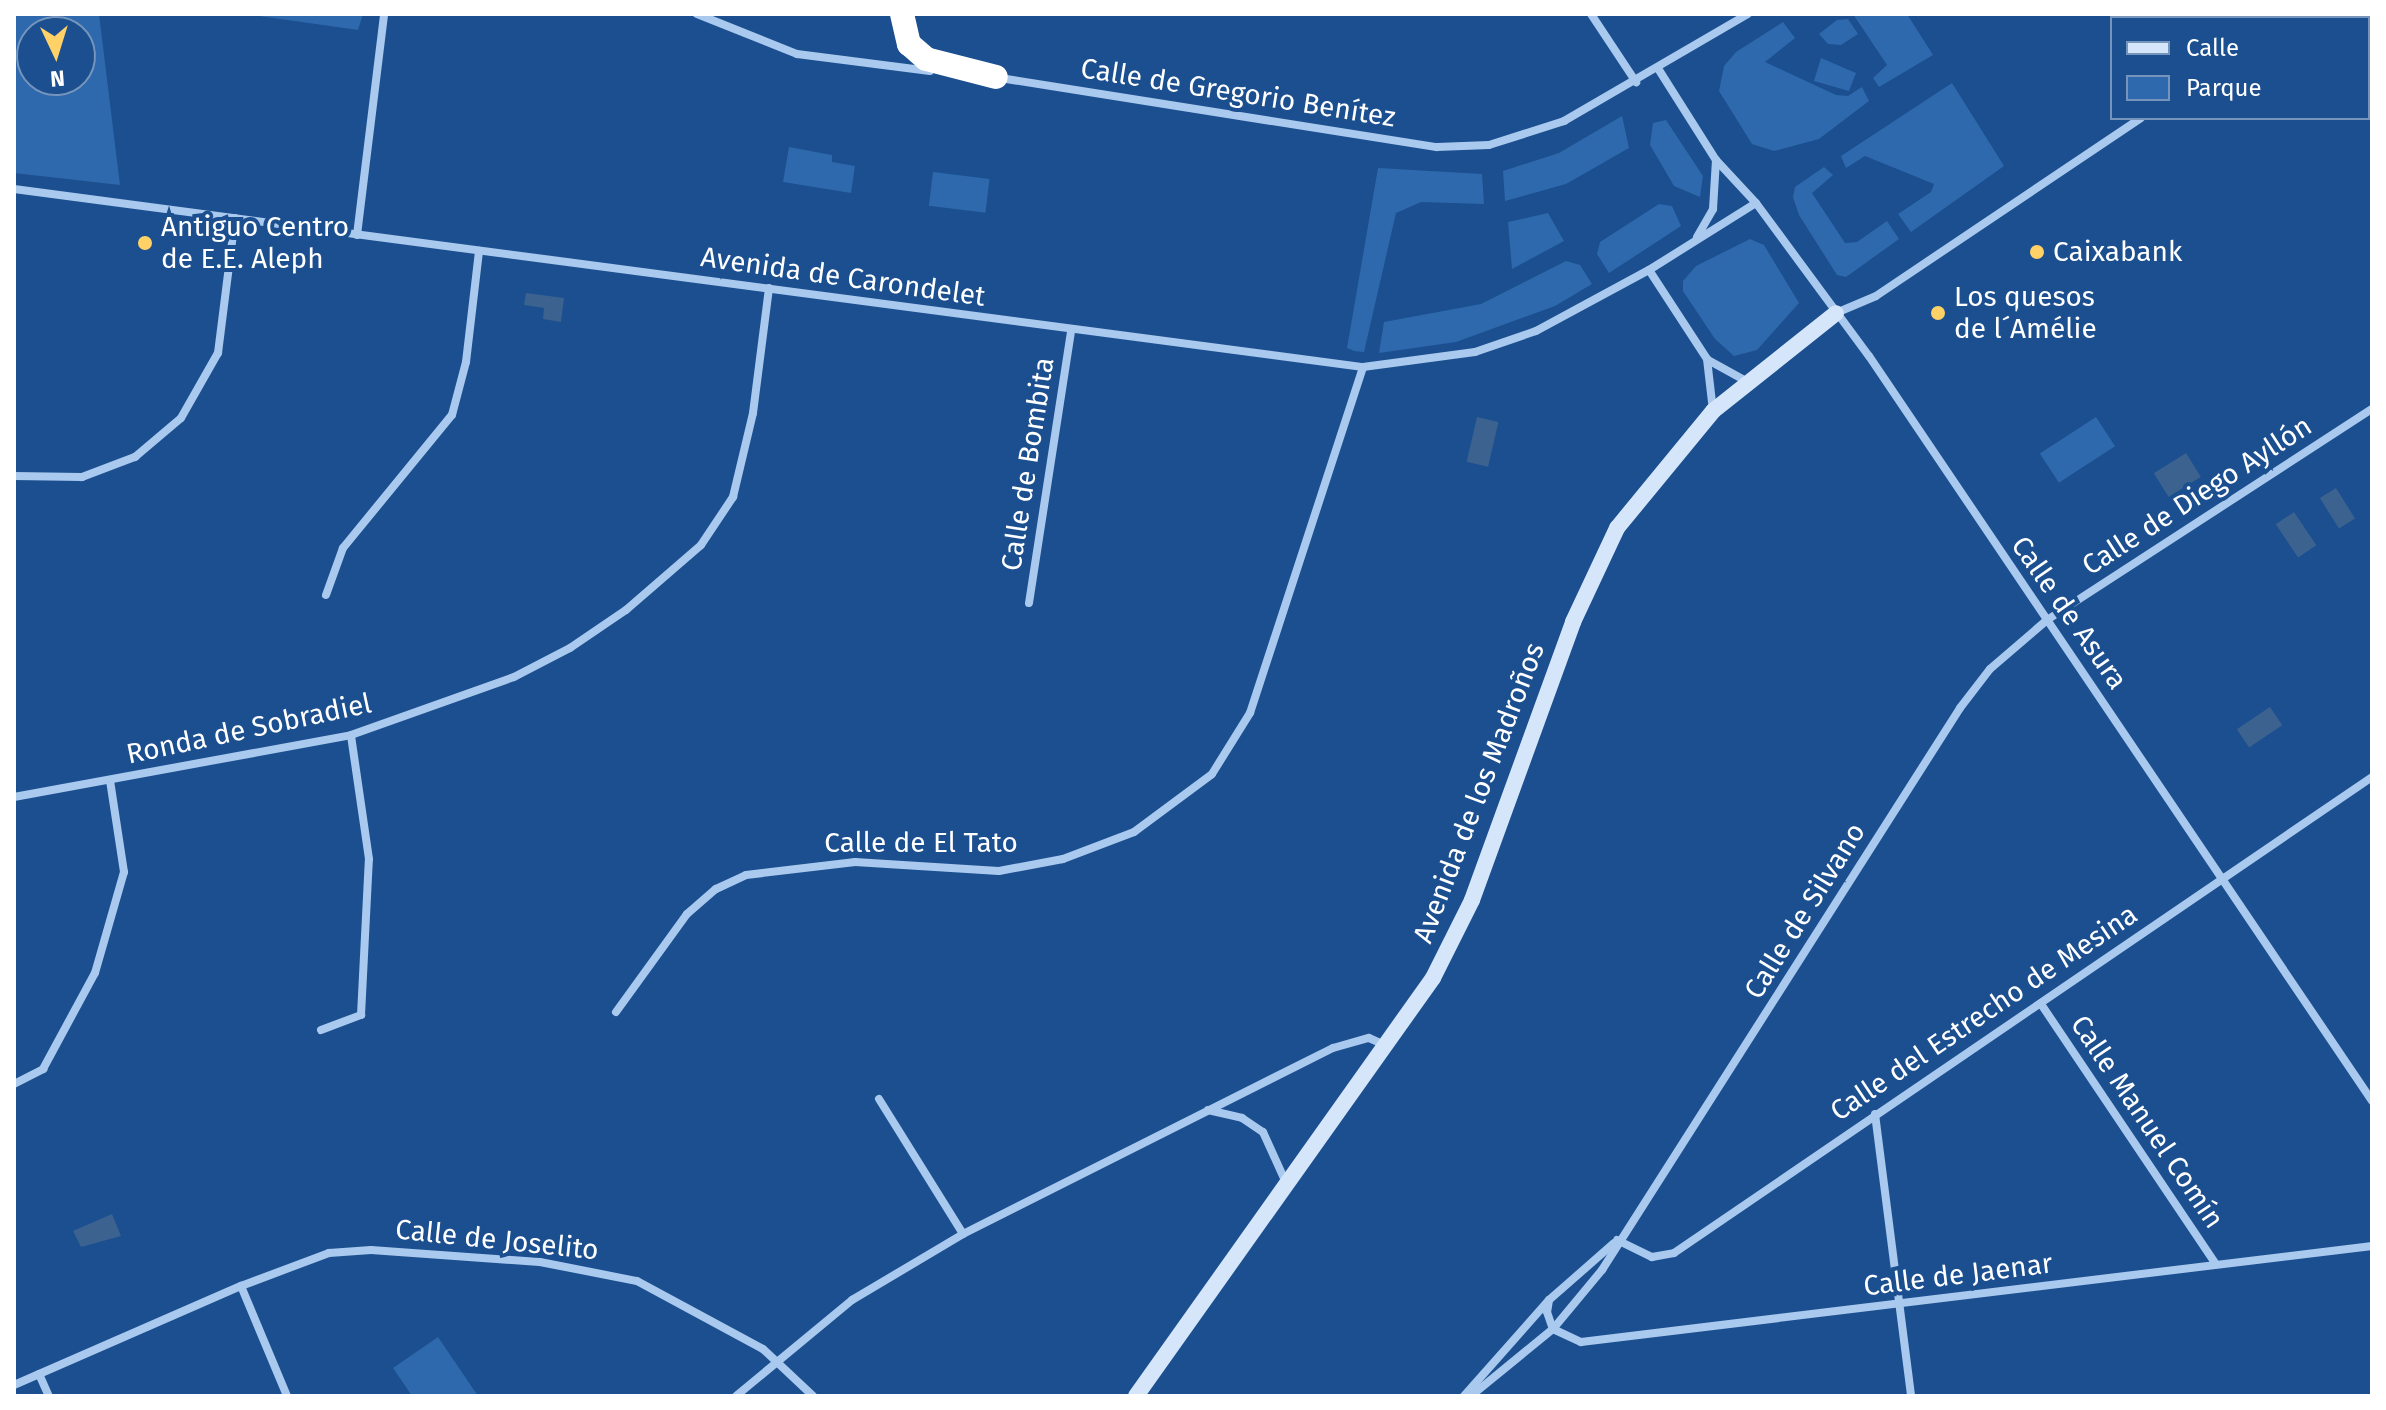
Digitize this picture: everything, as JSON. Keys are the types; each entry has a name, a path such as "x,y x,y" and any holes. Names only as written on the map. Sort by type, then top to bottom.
{"highway":[{"path":"902,14 905,34 917,52 996,77"}],"street":[{"path":"357,235 384,14"},
{"name":"Calle de Gregorio Benítez","path":"697,14 809,57 996,77 1460,148 1507,143 1545,130 1659,70 1748,14"},
{"path":"1591,14 1636,82"},
{"name":"Calle de Asura","path":"1659,70 1716,160 1756,203 1836,313 2372,1101"},
{"path":"1836,313 1876,296 2138,120"},
{"path":"1693,242 1713,209 1716,160"},
{"name":"Avenida de Carondelet","path":"14,189 769,288 1071,331 1363,367 1447,357 1508,341 1649,270 1756,203"},
{"path":"14,476 82,477 135,457 181,418 218,353 235,218"},
{"path":"326,595 343,548 452,415 466,362 479,251"},
{"path":"1649,270 1707,359 1713,411"},
{"name":"Ronda de Sobradiel","path":"14,797 351,735 514,677 570,648 626,610 701,545 733,497 744,462 769,288"},
{"name":"Avenida de los Madroños","path":"1136,1396 1288,1187 1433,978 1472,900 1599,560 1637,499 1713,411 1746,381 1836,313"},
{"name":"Calle de Bombita","path":"1029,603 1071,331"},
{"path":"1707,359 1746,381"},
{"name":"Calle de El Tato","path":"616,1012 687,914 716,889 746,875 855,862 999,871 1063,859 1134,832 1212,774 1250,713 1363,367"},
{"name":"Calle de Diego Ayllón","path":"2047,620 2372,409"},
{"name":"Calle de Silvano","path":"1471,1396 1553,1329 1602,1270 1617,1240 1960,708 1990,669 2047,620"},
{"path":"321,1030 361,1015 369,859 351,735"},
{"name":"Calle del Estrecho de Mesina","path":"1617,1240 1652,1257 1674,1253 2041,1004 2220,877 2372,777"},
{"path":"14,1084 43,1069 95,973 124,872 110,780"},
{"name":"Calle Manuel Comín","path":"2041,1004 2216,1264"},
{"path":"736,1396 852,1300 963,1234 1356,1038 1388,1046"},
{"path":"879,1099 963,1234"},
{"path":"1207,1110 1242,1118 1263,1132 1288,1187"},
{"path":"1875,1114 1911,1396"},
{"name":"Calle de Silvano","path":"1464,1396 1549,1300 1617,1240"},
{"name":"Calle de Jaenar","path":"1553,1329 1581,1342 2372,1246"},
{"name":"Calle de Joselito","path":"14,1385 241,1286 329,1253 371,1250 598,1270 676,1300 779,1360 813,1396"},
{"path":"241,1286 287,1396"},
{"path":"1549,1300 1547,1312 1553,1329"},
{"path":"39,1374 49,1396"}],"green space":[{"path":"14,14 99,14 120,185 14,173"},
{"path":"246,14 363,14 358,30"},
{"path":"1853,14 1907,14 1933,55 1879,87 1873,78 1887,65"},
{"path":"1848,19 1858,34 1841,45 1828,44 1819,34 1837,20"},
{"path":"1783,22 1795,38 1765,62 1836,95 1848,96 1862,87 1869,101 1819,139 1774,151 1752,144 1719,91 1724,66 1736,52"},
{"path":"1821,58 1856,73 1849,91 1814,81"},
{"path":"1952,83 2004,166 1911,232 1898,214 1931,192 1934,184 1865,156 1846,168 1841,156"},
{"path":"1622,116 1629,148 1566,184 1505,201 1503,171 1559,153"},
{"path":"1666,120 1703,176 1700,197 1674,186 1650,145 1653,123"},
{"path":"789,147 832,155 832,162 855,166 851,193 783,182"},
{"path":"1824,167 1833,175 1812,193 1845,243 1857,242 1887,221 1899,239 1846,277 1837,275 1799,215 1793,197 1795,187"},
{"path":"1378,168 1482,174 1484,204 1421,202 1396,213 1364,352 1354,351 1347,348"},
{"path":"933,172 990,179 985,213 929,206"},
{"path":"1659,204 1672,206 1681,226 1609,273 1597,254 1600,242"},
{"path":"1548,213 1564,241 1512,269 1508,222"},
{"path":"1750,239 1764,245 1799,303 1757,350 1734,356 1715,339 1683,291 1683,281 1696,266"},
{"path":"1566,261 1580,265 1592,284 1555,306 1456,342 1379,353 1384,322 1481,304"},
{"path":"2096,417 2115,446 2059,483 2040,453"},
{"path":"438,1337 478,1396 412,1396 393,1368"}],"shaded area":[{"path":"526,293 564,298 561,322 543,319 544,308 524,305"},
{"path":"1477,417 1498,422 1488,467 1467,462"},
{"path":"2186,453 2201,477 2169,497 2154,473"},
{"path":"2336,488 2355,519 2339,529 2320,498"},
{"path":"2294,512 2316,545 2298,557 2276,524"},
{"path":"2270,707 2282,725 2249,748 2237,729"},
{"path":"112,1214 121,1236 81,1247 73,1231"}],"place":[{"name":"Antiguo Centro de E.E. Aleph","path":"145,243"},
{"name":"Caixabank","path":"2037,252"},
{"name":"Los quesos de l´Amélie","path":"1938,313"}]}
